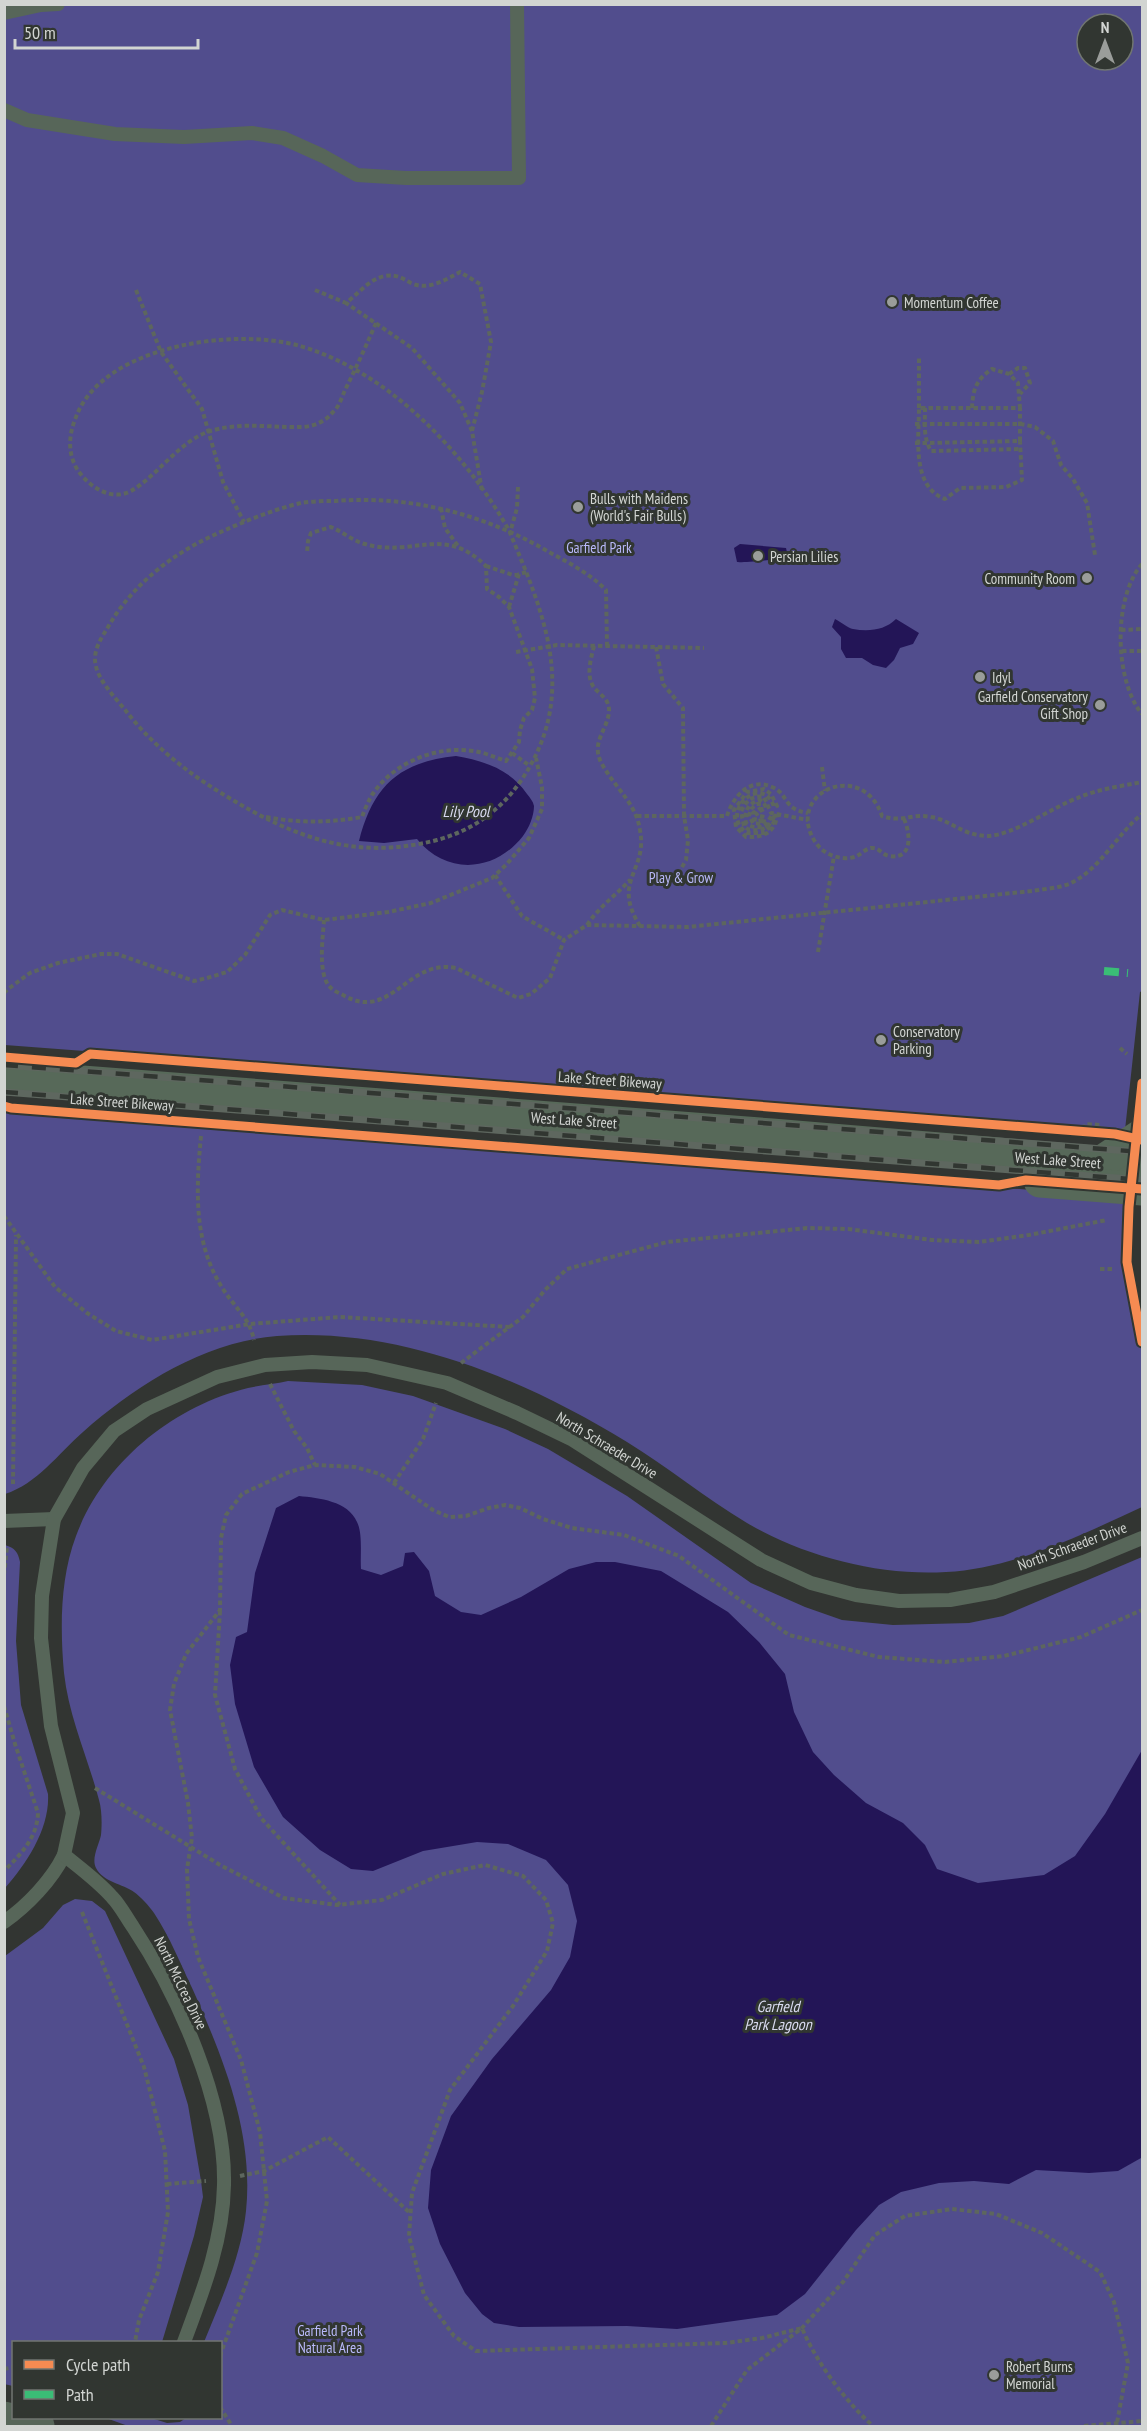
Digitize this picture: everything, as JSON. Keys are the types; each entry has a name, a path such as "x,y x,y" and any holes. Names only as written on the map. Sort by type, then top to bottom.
{"main road":[{"path":"4,1057 76,1063 102,1084"},
{"name":"West Lake Street","path":"4,1076 772,1135 1100,1163 1133,1143"},
{"path":"999,1155 1026,1180 1143,1189"}],"street":[{"path":"4,2418 38,2427"}],"lane":[{"path":"4,13 41,5 58,4"},
{"path":"4,110 27,120 115,134 184,137 252,134 283,138 357,175 405,178 519,178 517,4"},
{"name":"North Schraeder Drive","path":"54,1519 83,1468 114,1431 147,1409 217,1377 266,1365 312,1362 367,1365 447,1383 573,1440 761,1560 812,1583 856,1595 899,1601 950,1600 994,1592 1084,1562 1143,1538"},
{"path":"4,1521 54,1519 42,1596 41,1638 51,1725 73,1813 59,1866 17,1912 4,1922"},
{"name":"North McCrea Drive","path":"64,1854 113,1898 149,1952 199,2058 212,2099 222,2147 224,2179 219,2234 206,2286 185,2341"}],"path":[{"path":"346,303 371,282 384,276 400,276 413,284 434,285 460,272 480,284 491,342 472,431"},
{"path":"136,290 161,352 202,409 223,482 244,522"},
{"path":"315,290 346,303 412,348 460,403 472,431 482,491"},
{"path":"376,323 355,370 334,411 319,424 304,427 232,426 210,431 176,452 129,492 111,494 96,489 82,477 73,462 70,446 72,428 81,404 97,386 115,371 138,359 177,346 243,338 271,340 300,346 333,358 355,370 387,390 444,440 492,501 510,533 545,621 554,692 547,728 536,758 524,777 500,807 476,824 448,837 418,845 392,848 350,846 322,841 284,829 198,779 160,748 134,721 100,677 94,661 97,646 117,611 150,574 197,542 244,522 302,503 357,499 441,508 487,522 510,533 534,543 585,572 606,590 607,646"},
{"path":"919,357 917,443 921,473 934,495 945,499 960,488 1005,487 1022,480 1018,383 1009,374 993,369 981,377 973,389 972,408"},
{"path":"1009,374 1018,368 1025,368 1030,382 1019,395"},
{"path":"919,408 1020,408"},
{"path":"925,408 926,443 931,451 1021,449"},
{"path":"917,424 1021,424 1035,427 1053,441 1061,465 1073,479 1087,503 1095,555"},
{"path":"917,443 1020,441"},
{"path":"510,533 517,507 518,487"},
{"path":"441,508 445,528 459,547"},
{"path":"307,553 311,534 331,527 365,544 400,547 451,544 477,557 486,566 513,575 527,572"},
{"path":"1143,564 1130,585 1123,609 1121,630 1126,678 1131,696 1143,714"},
{"path":"259,816 288,822 339,822 362,818 373,793 387,777 405,764 430,754 455,750 479,752 506,761 519,742 519,730 524,718 532,710 535,698 532,669 525,649 509,607 487,590 486,566"},
{"path":"509,607 519,574"},
{"path":"1121,630 1143,629"},
{"path":"516,652 549,646 704,648"},
{"path":"594,646 589,667 592,685 606,699 609,712 597,750 601,764 624,793 637,816 642,852 630,880 627,896 633,914 641,926"},
{"path":"656,647 663,684 683,708 684,816 688,840 686,860 677,876 666,883"},
{"path":"1122,651 1143,651"},
{"path":"512,753 530,766"},
{"path":"4,993 30,973 58,963 101,954 117,954 194,981 207,978 227,972 245,955 270,915 282,910 324,920 388,912 431,903 495,875 529,838 542,809 542,788 536,758"},
{"path":"822,767 825,791"},
{"path":"904,819 909,831 909,841 898,856 886,855 875,848 855,857 834,856 823,852 817,845 809,829 808,813 812,803 825,791 840,785 858,787 878,803 882,816 895,820 916,815 934,817 963,832 988,836 1008,831 1081,796 1143,782"},
{"path":"637,816 727,816 738,794 749,786 760,785 771,786 779,792 792,809 808,813"},
{"path":"760,816 765,818 763,824 753,823 749,816 752,808 761,804 753,815 754,819 761,821 756,813 766,808 765,803 760,800 752,802 747,808 746,823 760,828 765,826 772,815 777,816 774,826 765,835 746,837 736,827 734,810 747,792 765,789 771,794 777,806 774,807 769,797 763,794 754,794 739,805 738,818 741,828 747,833 764,833 774,822 774,817 768,828 762,830 749,830 744,826 741,812 748,800 754,797 765,797 771,813 808,820"},
{"path":"587,925 688,927 1032,891 1067,884 1084,874 1103,858 1143,814"},
{"path":"818,952 834,856"},
{"path":"495,875 522,916 564,940"},
{"path":"324,920 322,957 325,977 330,987 354,1001 367,1004 380,1000 429,968 445,966 456,968 518,998 531,994 550,978 564,940 587,925 597,910 630,880"},
{"path":"1119,1048 1127,1054"},
{"path":"1097,1124 1085,1124 1084,1130 1133,1143"},
{"path":"1074,1130 1115,1134 1133,1143"},
{"path":"201,1136 197,1187 201,1241 222,1288 250,1324 254,1340"},
{"path":"4,1216 55,1287 87,1313 116,1331 152,1340 250,1324 340,1317 510,1327"},
{"path":"461,1363 523,1317 545,1290 567,1269 667,1242 807,1228 848,1229 932,1240 980,1242 1107,1220"},
{"path":"14,1484 16,1234"},
{"path":"1100,1269 1113,1269 1113,1267"},
{"path":"270,1384 294,1431 307,1448 315,1465"},
{"path":"394,1483 423,1439 435,1403"},
{"path":"340,1905 261,1818 235,1769 215,1695 221,1538 226,1515 242,1494 289,1472 315,1465 355,1467 380,1474 433,1510 449,1516 466,1516 505,1505 520,1508 543,1519 572,1527 624,1535 679,1556 789,1635 879,1657 945,1662 1004,1656 1081,1637 1143,1610"},
{"path":"4,1575 6,1547"},
{"path":"220,1610 186,1654 174,1684 170,1710 188,1803 189,1919 198,1957 241,2060 260,2132 267,2201 257,2253 222,2350"},
{"path":"4,1706 38,1813 38,1824 25,1850 4,1871"},
{"path":"95,1788 220,1866 284,1898 340,1905 382,1900 443,1874 485,1865 523,1876 546,1900 553,1923 547,1952 513,2006 450,2090 412,2193 409,2236 424,2295 454,2336 476,2351 726,2343 762,2338 802,2328"},
{"path":"82,1912 144,2067 165,2151 168,2212 158,2272 139,2320 135,2341"},
{"path":"167,2184 224,2179 264,2171 328,2137 410,2213"},
{"path":"711,2427 747,2370 802,2328 843,2282 875,2235 905,2216 952,2209 996,2214 1042,2234 1100,2272 1114,2302 1128,2363 1117,2423"},
{"path":"802,2328 810,2347 834,2381 873,2427"},
{"path":"222,2410 232,2427"},
{"path":"1083,2427 1143,2421"}],"green space":[{"name":"Garfield Park","path":"4,5 1142,5 1142,991 1140,992 1125,1130 5,1045"},
{"path":"4,1111 1122,1197 1125,1207 1126,1275 1133,1318 1142,1351 1142,1507 1047,1548 997,1564 972,1569 946,1572 895,1571 843,1562 793,1546 769,1535 731,1513 627,1442 587,1419 503,1378 415,1349 369,1340 323,1335 277,1336 250,1340 223,1347 172,1369 125,1398 83,1432 37,1476 5,1494"},
{"name":"Garfield Park Natural Area","path":"288,1381 362,1385 413,1396 505,1429 548,1449 627,1496 751,1583 805,1607 842,1620 893,1625 969,1623 1003,1616 1142,1557 1142,2426 128,2426 109,2419 154,2419 167,2423 180,2422 184,2419 222,2419 222,2341 204,2341 230,2278 240,2245 246,2211 247,2182 241,2126 226,2070 175,1951 160,1922 145,1902 129,1889 103,1877 96,1868 95,1856 101,1835 101,1808 66,1690 62,1639 64,1586 71,1552 88,1509 123,1462 144,1441 193,1408 248,1388"},
{"path":"5,1545 16,1551 20,1562 16,1641 21,1705 48,1794 48,1807 36,1844 5,1888"},
{"path":"75,1899 92,1901 105,1911 174,2059 188,2105 203,2197 194,2236 162,2341 12,2341 12,2386 4,2384 5,1956 43,1928 63,1905"}],"water":[{"path":"740,544 786,548 788,557 737,562 734,548"},
{"path":"835,619 851,628 865,630 882,628 896,619 919,633 913,644 900,648 894,660 886,668 873,665 862,658 846,658 841,649 841,637 832,627"},
{"name":"Lily Pool","path":"456,756 486,764 504,772 520,785 532,801 534,810 529,826 512,848 485,863 471,865 456,864 442,859 429,851 417,839 384,843 359,841 372,805 391,780 419,764"},
{"name":"Garfield Park Lagoon","path":"299,1496 332,1502 347,1509 353,1515 360,1532 361,1569 381,1575 403,1566 405,1553 414,1552 429,1571 435,1596 461,1612 481,1615 521,1597 569,1569 596,1562 615,1562 661,1571 728,1612 759,1642 785,1674 794,1712 813,1752 834,1775 866,1803 903,1823 925,1845 937,1869 978,1883 1044,1875 1075,1856 1105,1814 1142,1750 1141,2158 1118,2171 1089,2173 1036,2170 1009,2184 974,2181 939,2183 901,2192 879,2205 805,2294 777,2315 677,2329 627,2326 519,2327 494,2323 482,2314 465,2293 440,2244 428,2208 431,2170 451,2116 492,2059 551,1990 570,1957 577,1921 568,1885 546,1860 508,1844 477,1842 423,1851 373,1871 351,1869 320,1850 283,1817 254,1767 235,1704 230,1665 236,1637 247,1632 255,1573 276,1508"}],"railway":[{"path":"4,1065 1142,1152"},
{"path":"4,1092 1142,1180"}],"marked path":[{"path":"1104,971 1128,973"}],"cycle path":[{"name":"Lake Street Bikeway","path":"4,1057 76,1063 90,1054 1115,1134 1142,1140"},
{"path":"1142,1083 1129,1207 1127,1262 1142,1342"},
{"name":"Lake Street Bikeway","path":"4,1106 999,1185 1026,1180 1142,1189"}],"place":[{"name":"Momentum Coffee","path":"892,302"},
{"name":"Bulls with Maidens (World's Fair Bulls)","path":"578,507"},
{"name":"Persian Lilies","path":"758,556"},
{"name":"Community Room","path":"1087,578"},
{"name":"Idyl","path":"980,677"},
{"name":"Garfield Conservatory Gift Shop","path":"1100,705"},
{"name":"Conservatory Parking","path":"881,1040"},
{"name":"Robert Burns Memorial","path":"994,2375"}],"park label":[{"name":"Play & Grow","path":"681,877"}]}
